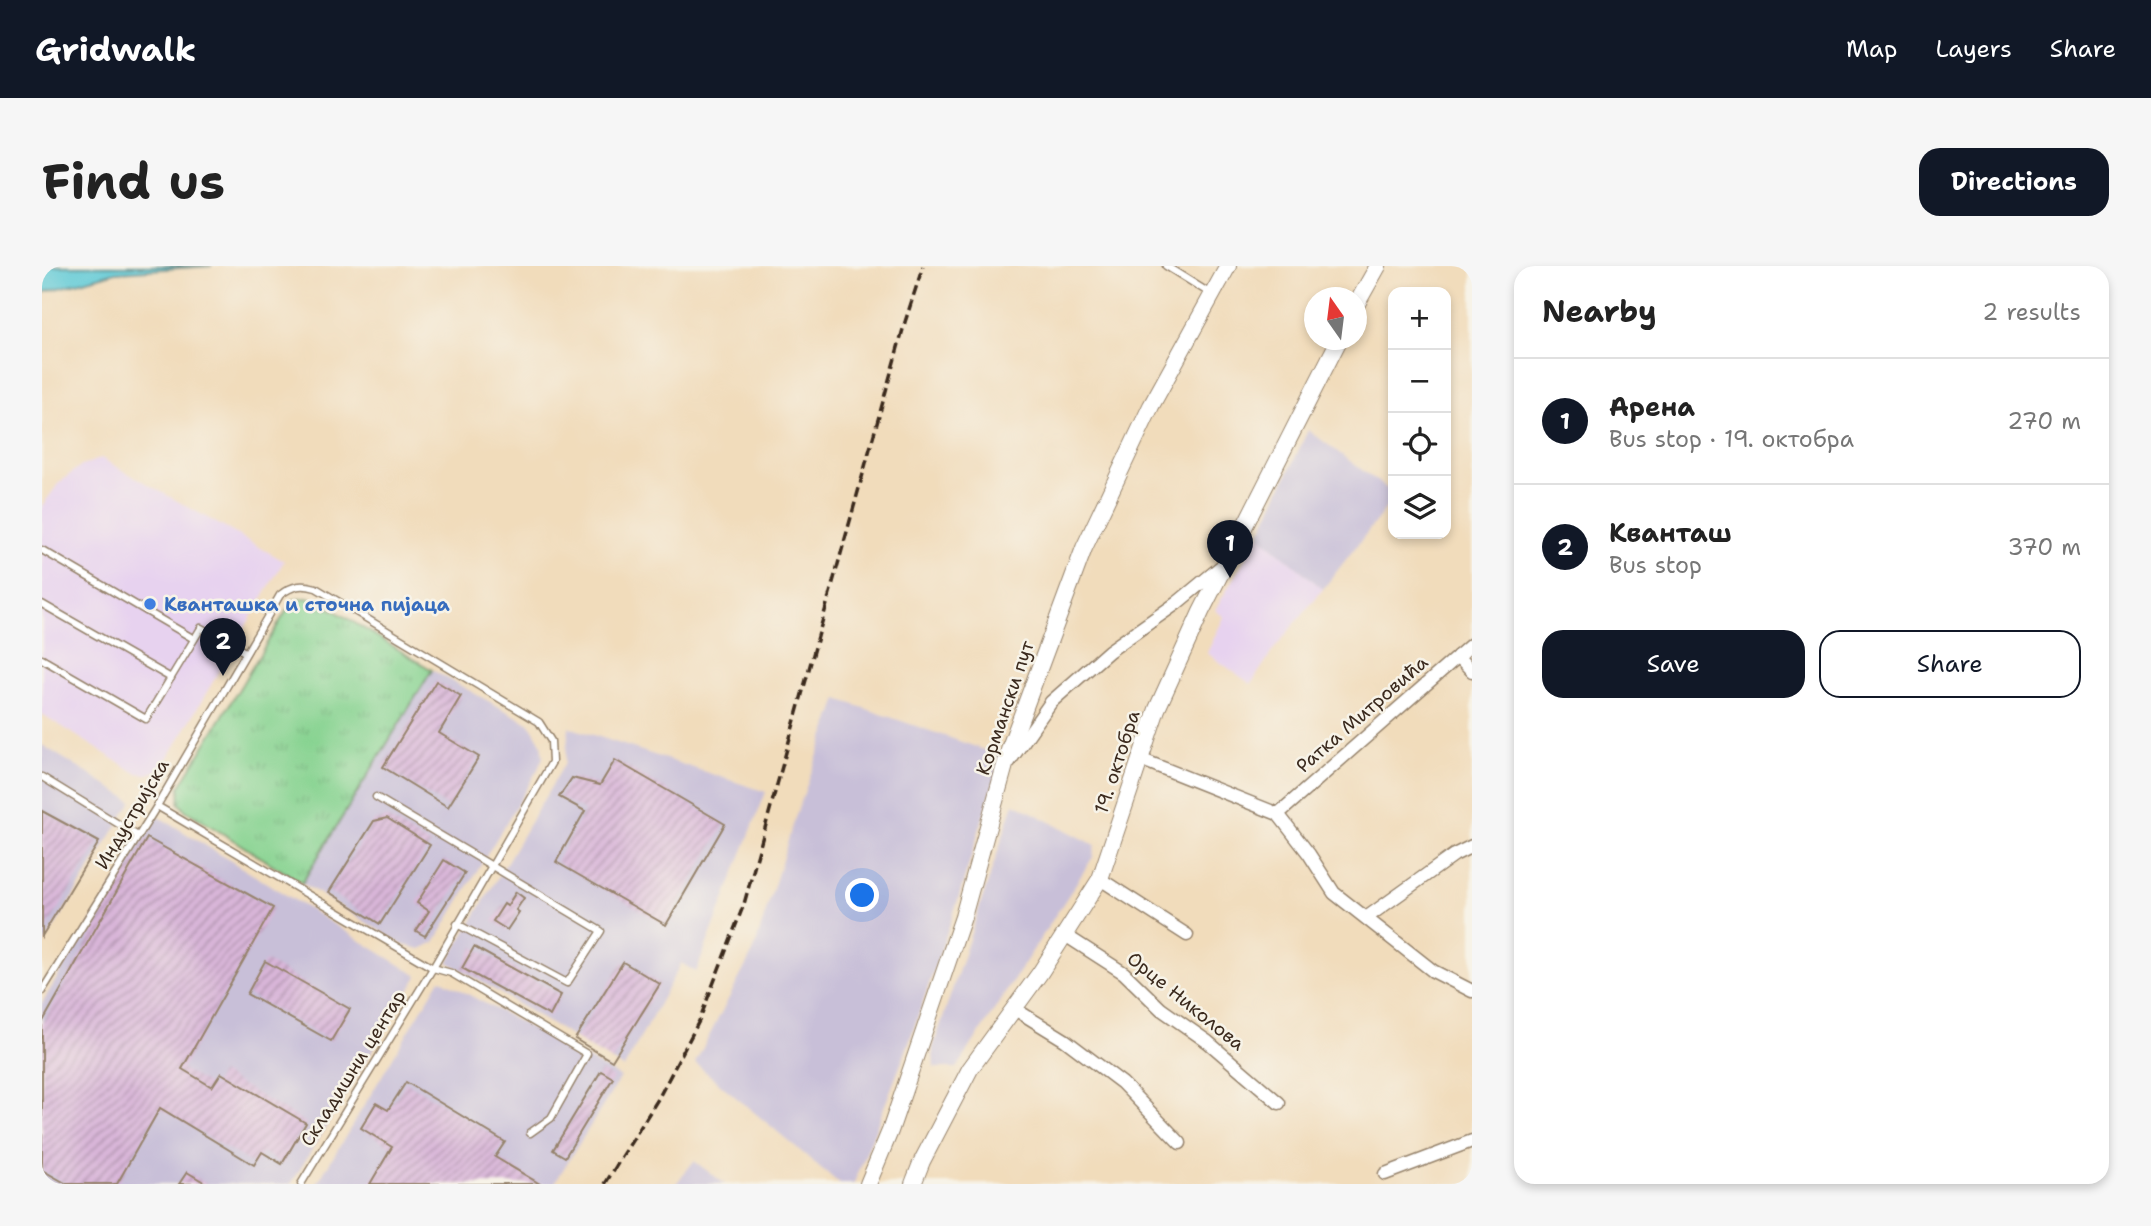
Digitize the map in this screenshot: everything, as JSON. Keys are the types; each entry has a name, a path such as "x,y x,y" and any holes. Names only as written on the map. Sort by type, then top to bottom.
{"street":[{"name":"Кормански пут","path":"868,1184 890,1131 963,917 1010,747 1084,548 1151,406 1228,266"},
{"path":"1366,287 1378,266"},
{"name":"19. октобра","path":"913,1184 922,1161 970,1069 1040,974 1100,879 1157,709 1226,562 1334,350"},
{"path":"1005,768 1051,702 1109,651 1177,603 1226,562"},
{"name":"Ратка Митровића","path":"1278,814 1472,644"},
{"path":"1458,656 1472,671"},
{"path":"1140,759 1278,814 1309,854 1334,893 1433,971 1469,986"},
{"path":"1366,918 1454,855 1472,846"},
{"path":"1100,879 1187,935"},
{"name":"Орце Николова","path":"1065,935 1124,973 1161,1009 1208,1042 1279,1103"},
{"path":"1013,1008 1065,1040 1122,1083 1180,1143"},
{"path":"1385,1174 1472,1142"}],"lane":[{"path":"1166,266 1212,295"},
{"path":"42,550 194,639"},
{"name":"Индустријска","path":"42,991 157,806 280,595 291,587 304,584 316,588 540,722 551,741 552,762 492,864"},
{"path":"42,604 171,678"},
{"path":"42,659 146,719 201,628 245,652"},
{"path":"42,777 138,836"},
{"path":"376,797 601,931 568,984 457,924"},
{"path":"157,806 433,968 452,973 587,1054 551,1118 530,1133"},
{"name":"Складишни центар","path":"301,1184 433,968 492,864"}],"shaded area":[{"path":"1308,430 1388,489 1388,505 1323,589 1259,535"},
{"name":"Кванташка и сточна пијаца","path":"101,458 284,561 161,770 147,774 136,773 42,714 42,506 59,483 79,467"},
{"path":"1259,535 1323,589 1274,649 1251,684 1207,653 1224,617 1215,610"},
{"path":"432,670 530,724 541,743 543,757 435,942 421,949 403,945 302,883"},
{"path":"838,699 1002,756 957,903 906,1051 854,1184 840,1184 695,1063 754,950 795,818"},
{"path":"569,727 766,792 696,972 681,963 624,1068 448,962 565,763"},
{"path":"42,745 132,801 42,947"},
{"path":"1014,803 1095,845 1093,857 957,1068 934,1068 933,1048"},
{"path":"156,815 418,976 291,1184 42,1184 42,1003"},
{"path":"440,979 621,1077 554,1184 317,1184"},
{"path":"694,1161 725,1184 676,1184"}],"green space":[{"path":"293,600 317,600 432,670 302,883 185,810 179,803 180,786"}],"water":[{"path":"212,266 116,272 42,293 42,267"}],"building":[{"path":"436,681 461,696 439,733 479,757 448,807 383,767"},
{"path":"615,760 725,824 666,925 556,862 585,811 559,797 572,778 600,785"},
{"path":"42,811 99,842 42,936"},
{"path":"387,818 430,845 380,924 329,892 374,821"},
{"path":"147,838 273,908 182,1069 212,1087 221,1073 306,1123 282,1164 262,1152 254,1165 160,1108 117,1184 67,1184 42,1170 42,1023"},
{"path":"444,860 465,873 425,936 416,931 429,911 417,903"},
{"path":"516,892 524,898 516,910 519,912 507,930 493,921"},
{"path":"474,947 561,995 550,1016 462,968"},
{"path":"265,961 350,1009 331,1041 247,994"},
{"path":"623,962 660,984 612,1061 575,1039"},
{"path":"601,1071 613,1078 565,1157 553,1150"},
{"path":"406,1082 505,1142 495,1157 540,1184 370,1184 392,1147 361,1128 376,1103 388,1110"},
{"path":"187,1172 207,1184 179,1184"}],"railway":[{"path":"605,1184 658,1099 699,1021 744,904 905,322 923,266"}],"place":[{"name":"Арена","path":"1230,578"},
{"name":"Кванташка и сточна пијаца","path":"150,604"},
{"name":"Кванташ","path":"223,676"}]}
